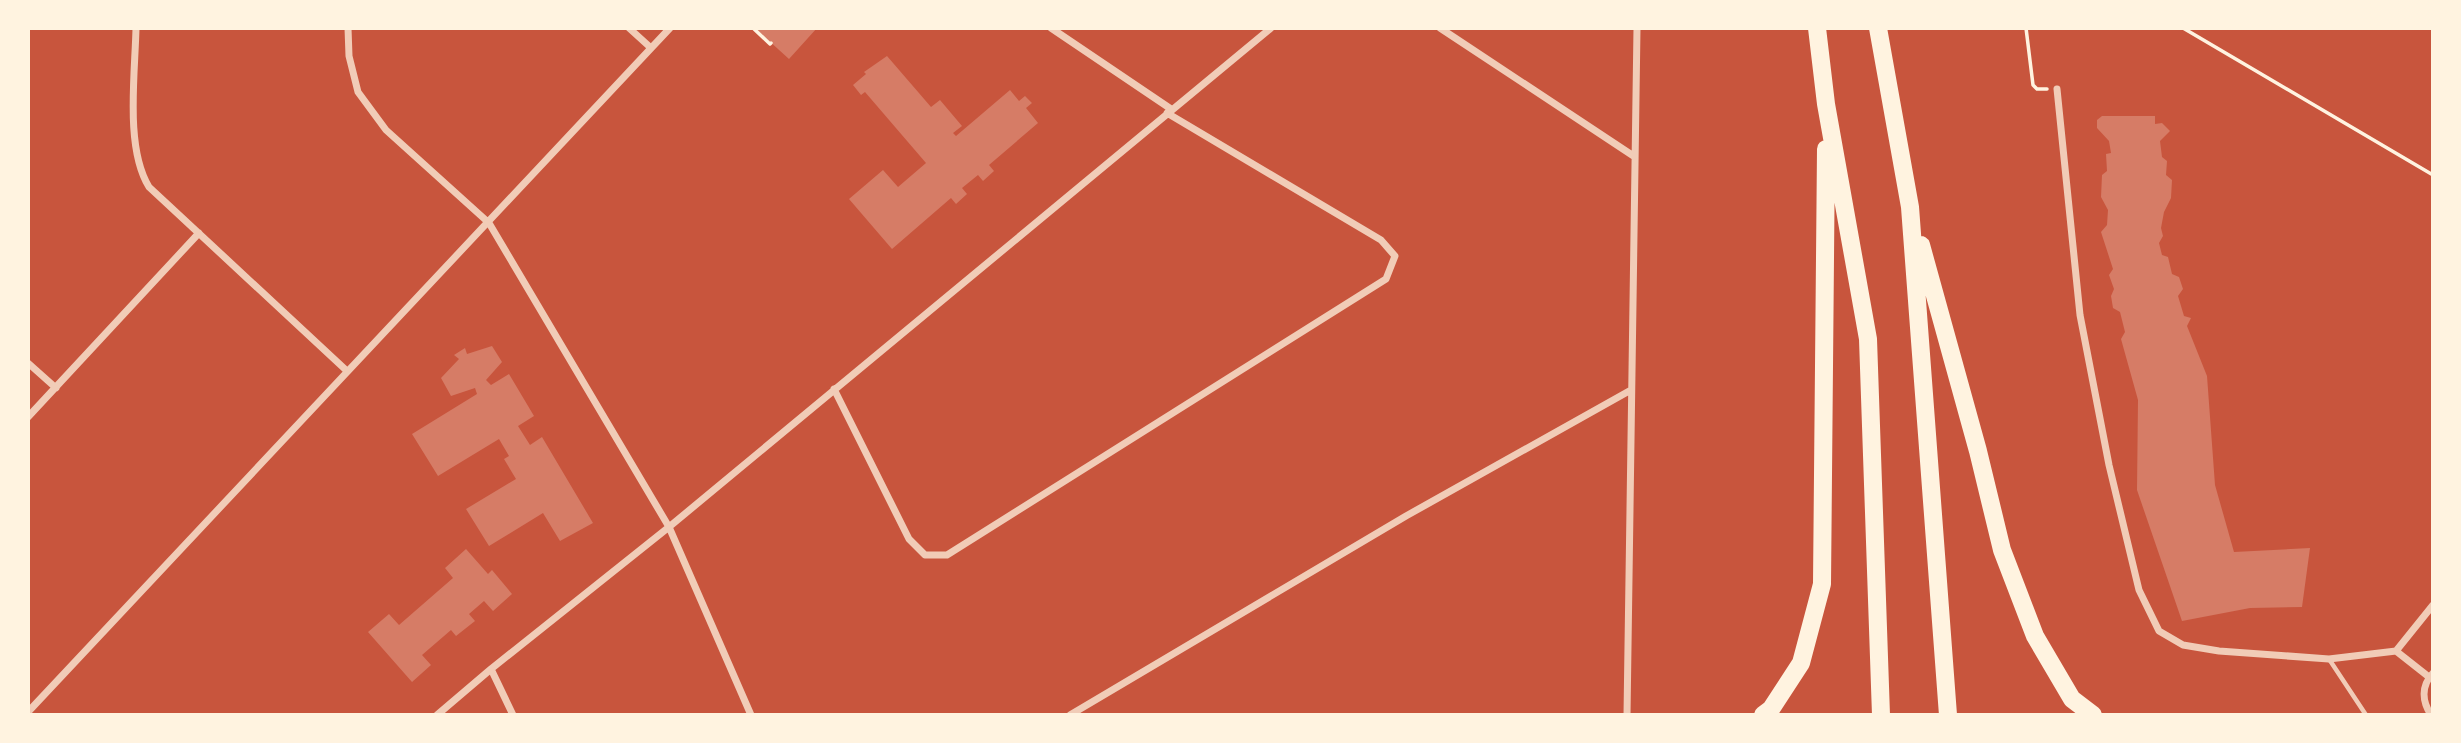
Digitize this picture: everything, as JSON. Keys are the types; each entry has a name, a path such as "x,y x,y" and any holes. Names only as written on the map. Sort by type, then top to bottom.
{"highway":[{"path":"1817,28 1826,104 1868,340 1881,715"},
{"path":"1878,28 1910,207 1978,451 2002,550 2035,636 2072,699 2093,715"},
{"path":"1763,715 1771,709 1801,663 1822,584 1826,104"},
{"path":"1910,207 1948,715"}],"street":[{"path":"136,28 136,157 149,187 347,372"},
{"path":"348,28 349,56 358,92 386,131 489,223 669,527 751,715"},
{"path":"629,28 651,48"},
{"path":"28,712 670,28"},
{"path":"834,389 909,539 925,555 947,555 1386,279 1395,256 1381,240 1169,111 1051,28"},
{"path":"437,715 669,527 1271,28"},
{"path":"1440,28 1635,158"},
{"path":"1627,715 1637,28"},
{"path":"2057,89 2080,315 2109,465 2139,590 2159,631 2183,645 2219,651 2329,659 2396,651 2431,675 2424,696 2431,715"},
{"path":"28,417 199,233"},
{"path":"28,363 56,388"},
{"path":"1070,715 1406,516 1631,390"},
{"path":"2396,651 2433,605"},
{"path":"491,669 513,715"}],"lane":[{"path":"2329,659 2365,715"}],"path":[{"path":"753,28 772,43"},
{"path":"2026,28 2033,85 2037,89 2057,89"},
{"path":"2183,28 2433,175"}],"building":[{"path":"755,28 817,28 789,59"},
{"path":"887,56 931,107 940,100 962,126 953,133 956,136 1010,90 1019,101 1025,96 1032,103 1026,108 1038,123 989,165 994,171 983,181 978,175 962,188 967,194 956,204 951,198 892,249 849,199 883,170 898,187 926,163 865,92 861,95 853,85 866,74 864,72"},
{"path":"2102,116 2155,116 2155,124 2162,123 2170,131 2160,141 2162,157 2167,161 2166,175 2172,180 2171,198 2164,212 2161,228 2163,236 2159,243 2162,255 2168,257 2172,274 2179,277 2183,289 2178,296 2184,316 2191,318 2187,326 2207,376 2215,485 2234,552 2310,548 2302,607 2250,608 2182,621 2137,490 2138,400 2121,339 2125,332 2120,312 2113,308 2111,296 2114,289 2109,275 2113,269 2101,232 2107,225 2108,210 2101,197 2102,175 2107,171 2106,154 2111,153 2109,141 2097,128 2097,120"},
{"path":"492,346 502,362 486,380 491,385 509,374 534,416 518,426 530,445 542,437 593,523 560,541 543,513 489,546 466,509 516,479 504,459 509,456 499,439 438,476 412,434 477,394 475,388 451,396 441,378 459,359 454,355 465,348 467,354"},
{"path":"466,549 488,574 492,570 512,594 493,611 484,601 469,614 475,621 456,636 451,630 422,655 431,665 412,682 368,632 389,614 399,625 453,578 445,568"}]}
